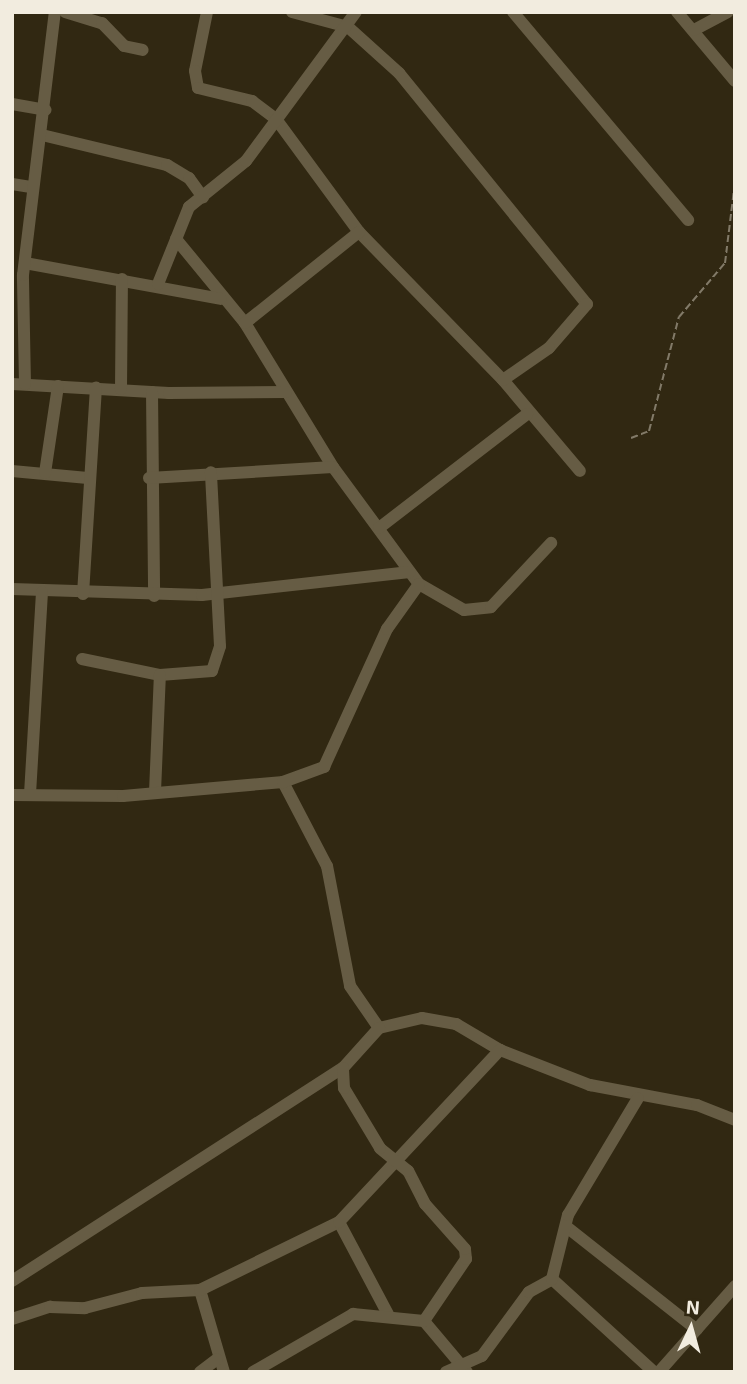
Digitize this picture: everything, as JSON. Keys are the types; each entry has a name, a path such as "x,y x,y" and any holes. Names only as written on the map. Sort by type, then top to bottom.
{"street":[{"path":"55,12 42,135 20,270 18,384 121,388 152,392 286,392"},
{"path":"65,12 102,23 124,46 143,50"},
{"path":"207,12 195,71 198,88 252,101 276,119 359,232 503,380 527,414 580,471"},
{"path":"292,12 348,27 398,73 587,304 549,348 503,380"},
{"path":"158,284 189,207 246,161 348,27 356,12"},
{"path":"513,12 688,220"},
{"path":"677,12 735,81"},
{"path":"694,30 728,12"},
{"path":"12,104 45,110"},
{"path":"42,135 167,165 189,178 203,197"},
{"path":"12,184 32,187"},
{"path":"245,323 359,232"},
{"path":"176,239 221,299 245,323 333,467 419,584 464,610 491,607 551,543"},
{"path":"20,270 158,284 221,299"},
{"path":"121,279 121,388"},
{"path":"45,473 58,386"},
{"path":"83,594 88,478 96,387"},
{"path":"152,392 149,478 154,596"},
{"path":"379,528 527,414"},
{"path":"149,478 211,472 333,467"},
{"path":"12,471 88,478"},
{"path":"82,659 160,675 212,671 220,646 220,592 211,472"},
{"path":"12,589 154,596 220,592 410,572"},
{"path":"12,795 155,792 283,782 324,767 387,629 419,584"},
{"path":"30,794 42,592"},
{"path":"155,792 160,675"},
{"path":"283,782 327,866 350,986 379,1028"},
{"path":"12,1281 342,1068 379,1028 422,1018 456,1024 500,1051 638,1098 697,1105 735,1120"},
{"path":"12,1319 50,1307 85,1308 142,1293 200,1290 339,1222 500,1051"},
{"path":"342,1068 344,1088 395,1161 466,1249 452,1288 424,1321"},
{"path":"446,1372 464,1368 482,1356 529,1292 552,1279 568,1228 568,1215 638,1098"},
{"path":"339,1222 388,1314"},
{"path":"568,1228 697,1330"},
{"path":"552,1279 650,1371 697,1330 735,1286"},
{"path":"200,1290 217,1359 224,1372"},
{"path":"253,1372 353,1314 388,1314 424,1321 464,1368"},
{"path":"200,1372 217,1359"}],"path":[{"path":"631,438 649,431 679,317 725,263 735,182"}]}
